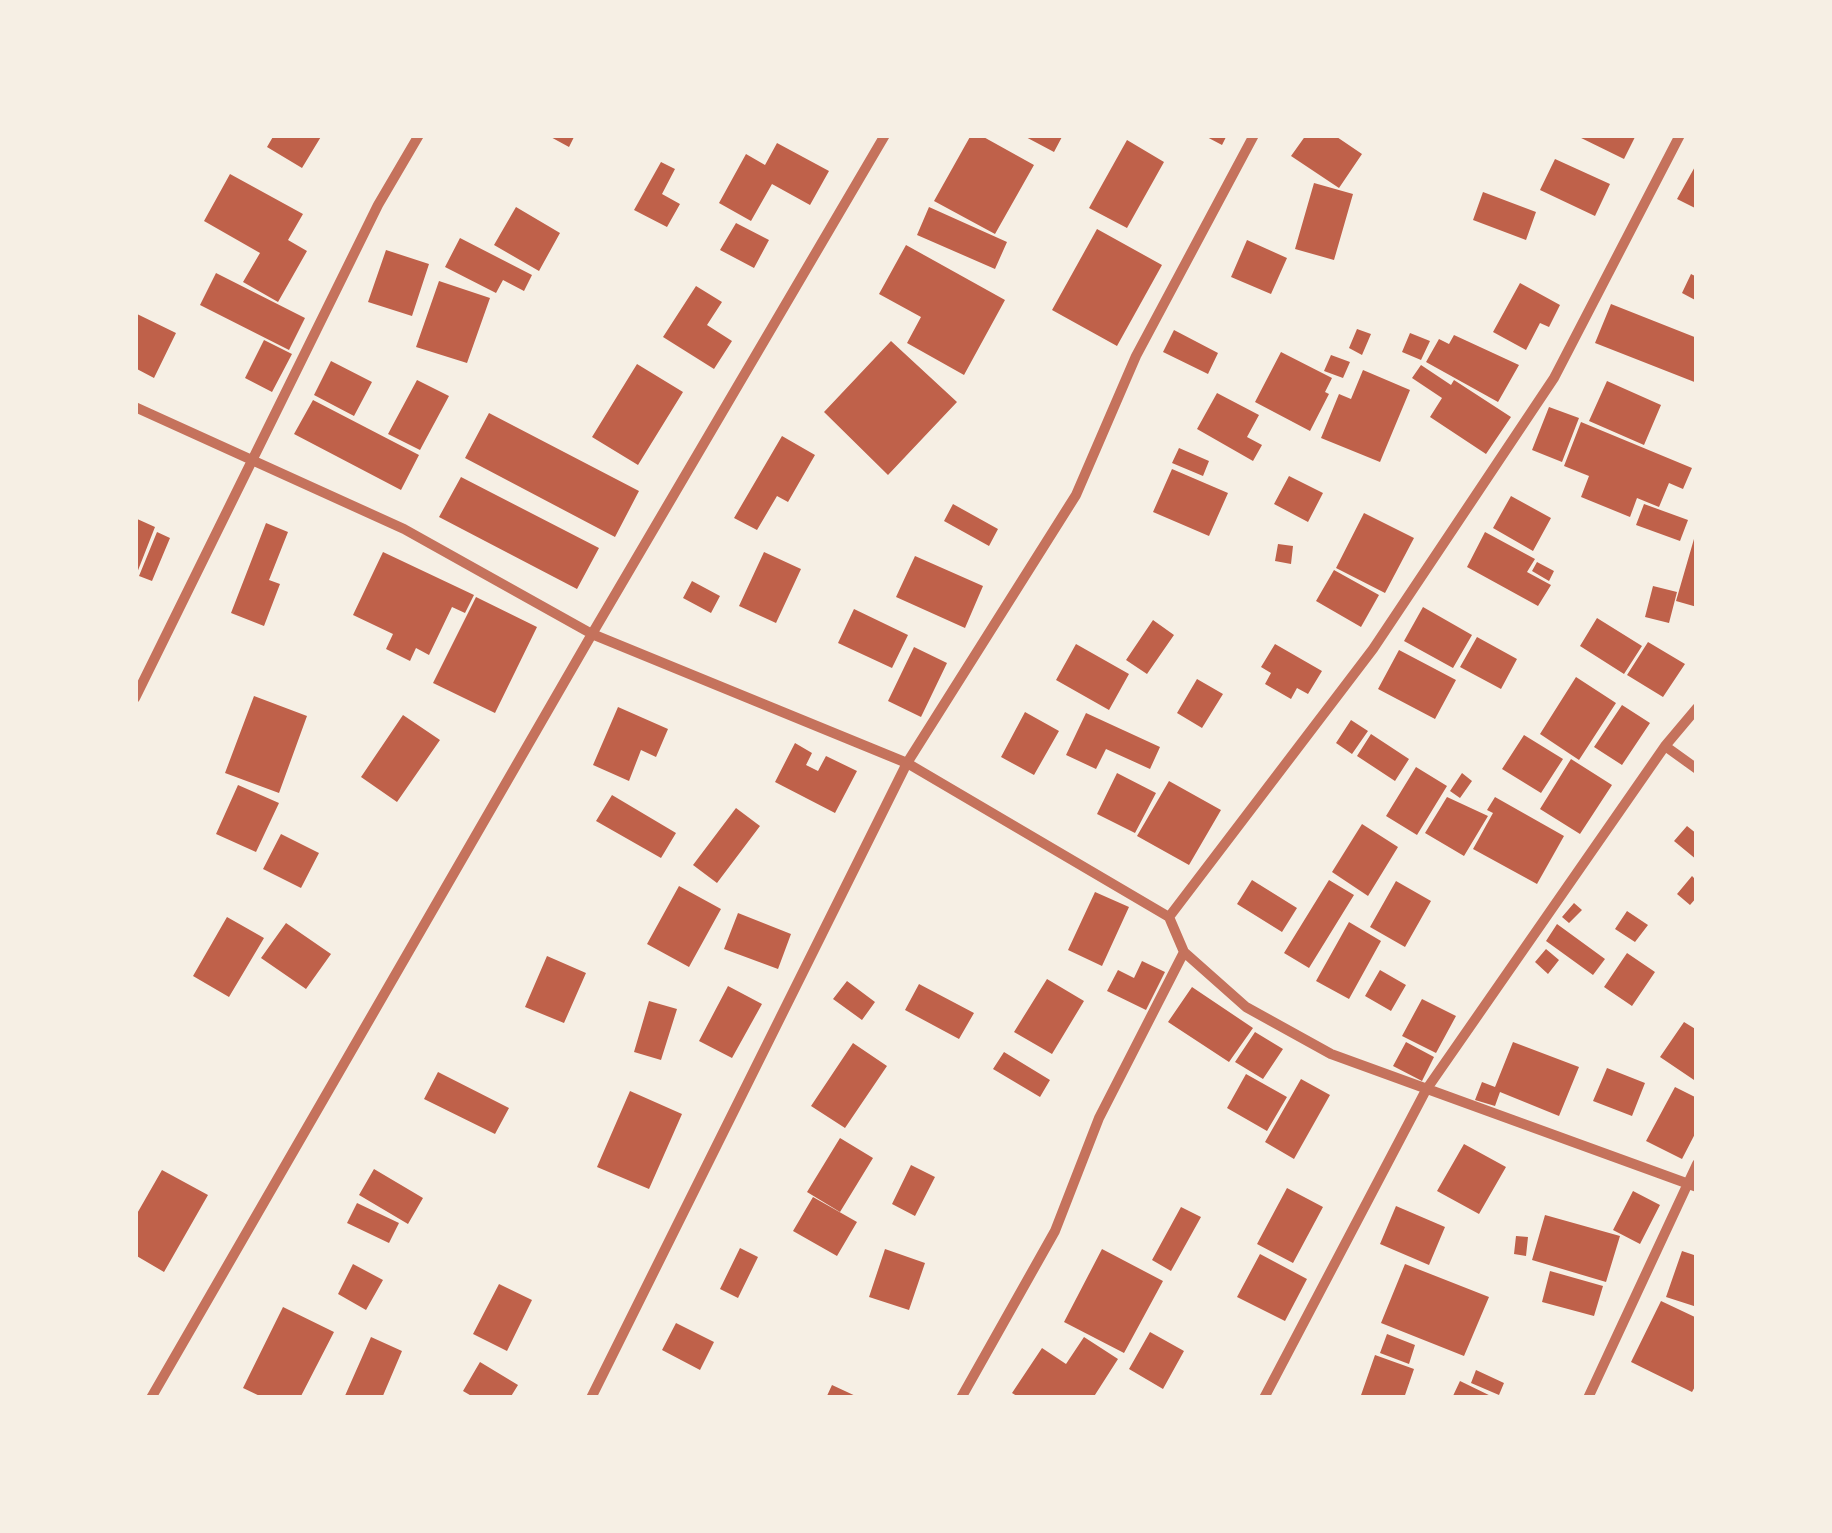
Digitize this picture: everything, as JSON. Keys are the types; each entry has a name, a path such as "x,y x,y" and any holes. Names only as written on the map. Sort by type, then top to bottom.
{"street":[{"path":"135,698 378,205 419,135"},
{"path":"151,1398 885,135"},
{"path":"591,1398 907,763 1076,495 1136,356 1254,135"},
{"path":"1169,917 1372,649 1554,378 1680,135"},
{"path":"135,407 404,529 592,634 907,763 1169,917 1184,952 1246,1007 1331,1054 1692,1186"},
{"path":"1264,1398 1426,1090 1664,746 1697,708"},
{"path":"1664,746 1697,770"},
{"path":"961,1398 1055,1230 1098,1118 1184,952"},
{"path":"1588,1398 1692,1186 1697,1164"}],"building":[{"path":"274,135 322,135 302,168 267,147"},
{"path":"547,135 575,135 569,147"},
{"path":"971,135 980,135 1034,165 995,234 934,201"},
{"path":"1022,135 1063,135 1054,152"},
{"path":"1203,135 1227,135 1222,145"},
{"path":"1306,135 1334,135 1362,154 1339,188 1291,156"},
{"path":"1575,135 1636,135 1624,159"},
{"path":"1127,140 1164,162 1127,228 1089,208"},
{"path":"777,143 829,171 810,205 772,184 751,221 719,203 746,154 765,165"},
{"path":"1555,159 1610,184 1595,216 1540,190"},
{"path":"661,162 675,169 662,194 680,204 667,227 634,210"},
{"path":"1697,163 1697,209 1677,199"},
{"path":"230,174 303,214 288,240 307,251 278,302 243,282 260,253 204,221"},
{"path":"1314,183 1353,194 1334,260 1295,249"},
{"path":"1483,192 1536,212 1526,240 1473,220"},
{"path":"516,207 560,233 539,271 494,245"},
{"path":"929,207 1007,242 995,269 917,235"},
{"path":"736,223 769,240 754,268 720,250"},
{"path":"1097,229 1162,265 1117,346 1052,310"},
{"path":"460,238 532,275 524,291 503,280 496,293 445,267"},
{"path":"1247,240 1287,258 1271,294 1231,277"},
{"path":"906,245 1005,300 964,375 907,343 921,317 879,294"},
{"path":"386,250 429,264 412,316 368,302"},
{"path":"216,273 305,318 289,350 200,305"},
{"path":"1691,274 1697,277 1697,301 1682,293"},
{"path":"439,281 490,298 467,363 416,347"},
{"path":"1520,283 1560,305 1549,327 1540,323 1526,350 1493,332"},
{"path":"696,286 722,302 707,325 732,341 714,369 663,337"},
{"path":"1611,304 1697,338 1697,383 1595,343"},
{"path":"135,313 176,333 154,378 135,368"},
{"path":"1357,329 1371,334 1362,355 1349,348"},
{"path":"1174,330 1218,353 1208,374 1163,352"},
{"path":"1410,333 1430,341 1421,360 1402,352"},
{"path":"1454,335 1519,365 1498,402 1426,362 1439,339 1449,344"},
{"path":"264,340 292,354 272,392 245,378"},
{"path":"891,341 957,402 888,475 824,412"},
{"path":"1281,352 1332,378 1325,392 1329,394 1310,431 1255,402"},
{"path":"1331,355 1350,362 1343,378 1324,371"},
{"path":"331,361 372,382 354,416 314,395"},
{"path":"637,364 683,392 638,465 592,437"},
{"path":"1421,365 1451,385 1454,380 1511,417 1486,454 1430,417 1442,398 1412,378"},
{"path":"1363,370 1410,390 1380,462 1321,438 1339,394 1351,399"},
{"path":"417,380 449,396 420,450 388,434"},
{"path":"1607,381 1661,405 1644,445 1589,421"},
{"path":"1217,393 1259,415 1247,437 1262,445 1253,461 1197,429"},
{"path":"313,400 419,455 401,490 294,434"},
{"path":"1549,407 1579,418 1562,462 1532,450"},
{"path":"489,413 639,491 615,537 465,458"},
{"path":"1581,422 1692,468 1683,489 1669,483 1659,507 1637,498 1630,517 1581,497 1589,476 1564,466"},
{"path":"782,436 815,455 788,502 777,496 757,530 734,518"},
{"path":"1179,448 1209,461 1203,476 1172,463"},
{"path":"1172,469 1228,493 1209,536 1153,512"},
{"path":"1289,476 1323,493 1308,522 1274,504"},
{"path":"461,477 599,548 577,589 439,517"},
{"path":"1511,496 1551,518 1533,551 1493,528"},
{"path":"953,504 998,529 989,546 944,521"},
{"path":"1644,504 1688,520 1680,541 1636,525"},
{"path":"1364,513 1414,538 1385,593 1336,568"},
{"path":"135,518 155,527 135,578"},
{"path":"266,523 288,532 269,580 280,584 264,626 231,613"},
{"path":"157,532 170,538 152,581 139,576"},
{"path":"1485,532 1535,559 1527,572 1551,585 1538,606 1467,567"},
{"path":"1697,533 1697,607 1676,601"},
{"path":"1278,544 1293,546 1291,564 1275,561"},
{"path":"383,552 474,595 465,613 452,607 429,655 416,648 410,661 386,649 393,634 353,615"},
{"path":"764,552 801,569 776,623 739,606"},
{"path":"915,556 983,586 965,628 896,597"},
{"path":"1537,562 1554,571 1549,581 1532,571"},
{"path":"1334,570 1379,595 1361,627 1316,601"},
{"path":"692,581 720,596 711,613 683,598"},
{"path":"1653,586 1677,592 1669,623 1645,617"},
{"path":"476,597 537,627 495,713 433,683"},
{"path":"1423,607 1472,635 1453,668 1404,641"},
{"path":"854,609 908,635 892,668 838,643"},
{"path":"1597,618 1642,646 1624,674 1580,646"},
{"path":"1153,620 1174,635 1147,674 1126,660"},
{"path":"1477,637 1517,659 1501,689 1460,667"},
{"path":"1648,642 1685,664 1663,697 1627,675"},
{"path":"1076,644 1129,674 1109,710 1056,680"},
{"path":"1275,644 1322,671 1308,694 1297,688 1291,699 1265,684 1271,673 1261,667"},
{"path":"914,647 947,663 921,717 888,701"},
{"path":"1399,650 1456,680 1435,719 1378,689"},
{"path":"1576,677 1616,703 1579,760 1540,734"},
{"path":"1197,679 1223,694 1202,728 1177,713"},
{"path":"254,696 307,716 279,793 225,773"},
{"path":"1622,705 1650,723 1622,765 1594,747"},
{"path":"618,707 668,729 656,757 641,750 629,781 593,765"},
{"path":"1025,712 1059,731 1034,775 1001,757"},
{"path":"1086,713 1160,747 1150,769 1106,749 1096,769 1066,755"},
{"path":"403,715 440,740 397,802 361,777"},
{"path":"1351,720 1368,731 1352,754 1336,743"},
{"path":"1371,734 1409,759 1395,781 1357,756"},
{"path":"1524,735 1563,759 1541,793 1502,769"},
{"path":"795,743 812,753 806,765 818,771 826,756 857,771 835,813 775,782"},
{"path":"1571,759 1612,785 1580,834 1540,809"},
{"path":"1416,767 1447,786 1417,835 1386,816"},
{"path":"1117,773 1156,793 1135,833 1097,814"},
{"path":"1462,773 1472,781 1460,798 1450,791"},
{"path":"1169,781 1221,810 1189,865 1137,836"},
{"path":"238,785 279,803 256,852 216,834"},
{"path":"612,795 676,833 661,858 596,821"},
{"path":"1447,797 1488,816 1464,856 1425,833"},
{"path":"1495,797 1564,836 1537,884 1473,849 1493,813 1487,810"},
{"path":"736,808 760,826 717,883 693,865"},
{"path":"1362,824 1398,847 1368,896 1332,872"},
{"path":"1687,826 1697,834 1697,860 1674,841"},
{"path":"281,834 319,853 301,888 263,869"},
{"path":"1692,876 1697,881 1697,897 1690,905 1677,894"},
{"path":"1252,880 1297,908 1282,932 1237,904"},
{"path":"1329,880 1354,895 1309,968 1284,953"},
{"path":"1396,881 1431,901 1405,947 1370,927"},
{"path":"679,886 721,909 689,967 647,944"},
{"path":"1095,892 1129,907 1102,966 1068,950"},
{"path":"1574,903 1582,910 1569,923 1562,917"},
{"path":"1627,911 1648,925 1635,942 1615,929"},
{"path":"738,913 791,934 778,969 724,949"},
{"path":"227,917 264,938 229,997 193,976"},
{"path":"1349,922 1381,941 1349,999 1316,981"},
{"path":"286,923 331,954 306,989 261,958"},
{"path":"1557,924 1605,959 1593,975 1546,941"},
{"path":"1546,949 1559,960 1548,974 1535,962"},
{"path":"1627,953 1655,972 1632,1006 1604,987"},
{"path":"547,956 586,973 564,1023 525,1007"},
{"path":"1142,961 1165,972 1146,1010 1107,991 1118,970 1134,978"},
{"path":"1380,970 1406,985 1391,1011 1365,996"},
{"path":"1047,979 1084,1001 1052,1054 1014,1032"},
{"path":"847,981 875,1002 862,1020 833,999"},
{"path":"919,984 974,1013 959,1039 905,1010"},
{"path":"728,986 762,1004 732,1058 699,1041"},
{"path":"1192,987 1253,1028 1229,1062 1168,1022"},
{"path":"1422,999 1456,1016 1436,1053 1402,1036"},
{"path":"649,1001 677,1009 661,1060 634,1052"},
{"path":"1684,1022 1697,1030 1697,1082 1660,1057"},
{"path":"1255,1032 1283,1049 1263,1079 1235,1062"},
{"path":"1406,1042 1434,1057 1422,1081 1393,1066"},
{"path":"1513,1042 1579,1067 1559,1116 1500,1092 1495,1106 1475,1100 1482,1082 1495,1087"},
{"path":"853,1043 887,1066 845,1128 811,1106"},
{"path":"1004,1052 1050,1080 1040,1097 993,1069"},
{"path":"1607,1068 1645,1083 1632,1116 1593,1101"},
{"path":"438,1072 509,1108 495,1134 424,1099"},
{"path":"1246,1074 1287,1097 1267,1131 1227,1108"},
{"path":"1301,1079 1330,1095 1294,1159 1265,1142"},
{"path":"1675,1087 1697,1098 1697,1130 1682,1159 1646,1141"},
{"path":"630,1091 682,1114 649,1189 597,1167"},
{"path":"840,1138 873,1158 840,1212 807,1192"},
{"path":"1464,1144 1506,1167 1479,1214 1437,1191"},
{"path":"911,1165 935,1177 915,1216 892,1204"},
{"path":"374,1169 423,1198 408,1224 359,1195"},
{"path":"162,1170 208,1195 164,1272 135,1255 135,1217"},
{"path":"1287,1188 1323,1207 1293,1263 1257,1244"},
{"path":"1633,1191 1660,1205 1640,1244 1613,1230"},
{"path":"813,1197 857,1222 837,1256 793,1231"},
{"path":"357,1203 399,1223 389,1243 347,1223"},
{"path":"1396,1206 1445,1227 1429,1265 1380,1244"},
{"path":"1181,1207 1201,1217 1171,1271 1152,1260"},
{"path":"1545,1215 1620,1236 1606,1282 1532,1260"},
{"path":"1516,1236 1528,1237 1526,1256 1514,1254"},
{"path":"740,1248 758,1257 738,1298 720,1289"},
{"path":"885,1249 925,1263 909,1310 869,1297"},
{"path":"1102,1249 1163,1281 1124,1353 1064,1322"},
{"path":"1682,1251 1697,1256 1697,1307 1666,1297"},
{"path":"1260,1254 1307,1279 1285,1321 1237,1297"},
{"path":"353,1264 383,1280 366,1310 338,1294"},
{"path":"1405,1264 1489,1297 1464,1356 1381,1323"},
{"path":"1550,1271 1603,1286 1594,1316 1542,1302"},
{"path":"499,1284 532,1300 507,1351 473,1334"},
{"path":"1661,1301 1697,1318 1697,1383 1692,1392 1631,1362"},
{"path":"283,1307 334,1332 300,1398 264,1398 243,1388"},
{"path":"676,1323 714,1342 700,1370 662,1350"},
{"path":"1150,1332 1184,1351 1163,1389 1129,1369"},
{"path":"1387,1334 1415,1345 1409,1364 1380,1353"},
{"path":"371,1337 402,1351 382,1398 344,1398"},
{"path":"1084,1337 1118,1359 1093,1398 1020,1398 1012,1393 1042,1348 1066,1364"},
{"path":"1375,1355 1414,1369 1404,1398 1360,1398"},
{"path":"480,1362 518,1385 510,1398 475,1398 463,1391"},
{"path":"1476,1370 1504,1383 1499,1395 1471,1383"},
{"path":"1460,1381 1495,1398 1452,1398"},
{"path":"832,1385 860,1398 826,1398"}]}
